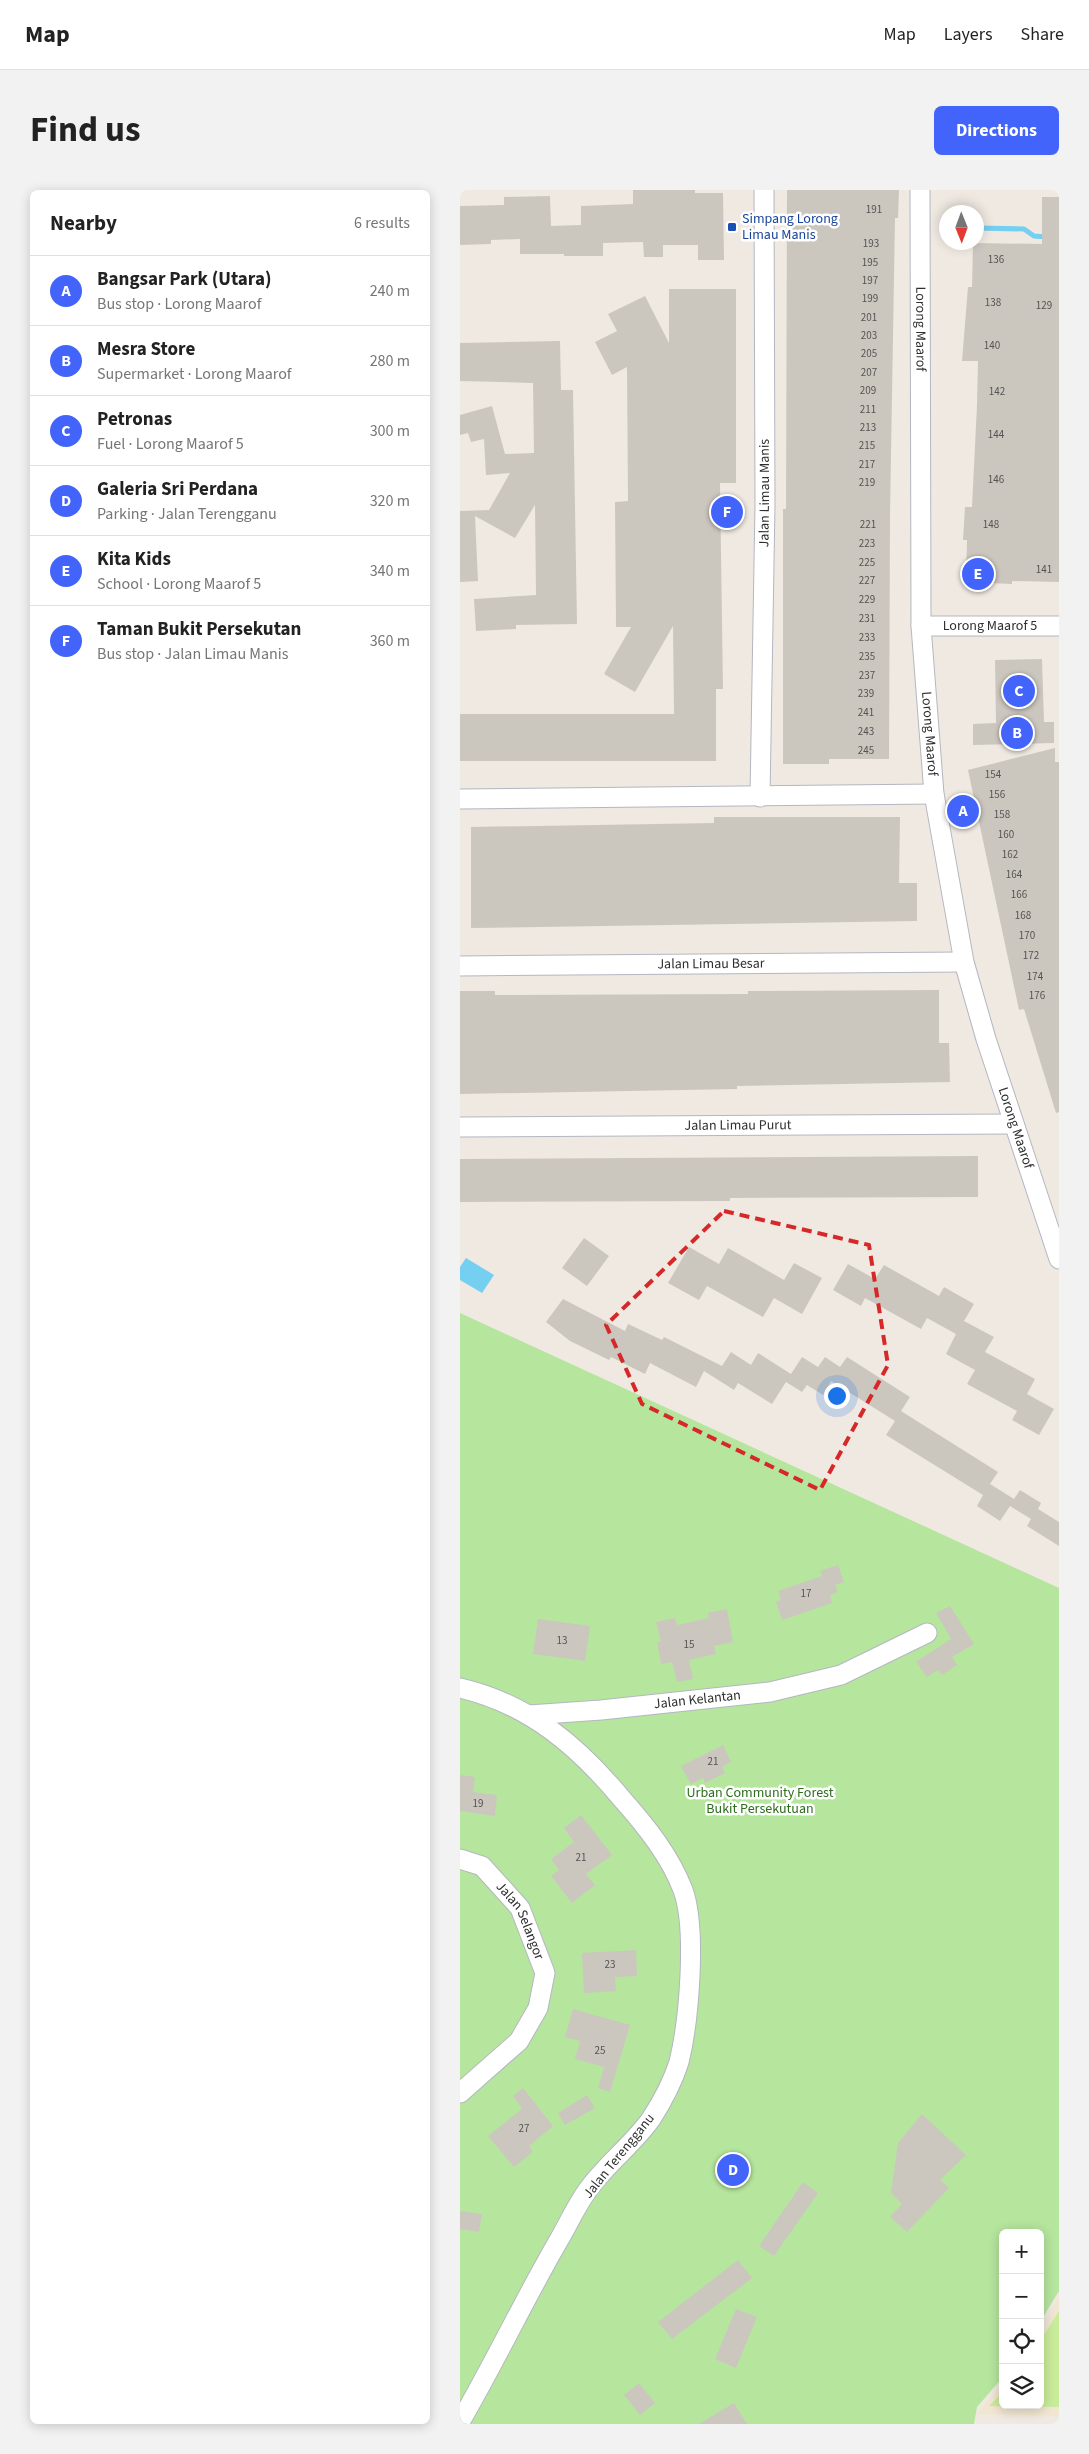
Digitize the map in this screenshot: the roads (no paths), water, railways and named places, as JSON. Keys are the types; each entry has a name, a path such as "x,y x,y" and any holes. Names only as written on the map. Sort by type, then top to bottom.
{"street":[{"name":"Jalan Limau Manis","path":"760,797 765,505 764,190"},
{"name":"Lorong Maarof","path":"920,190 920,626 934,794 964,962 1014,1124 1059,1259"},
{"name":"Lorong Maarof 5","path":"920,626 1059,626"},
{"path":"460,799 934,794"},
{"name":"Jalan Limau Besar","path":"460,966 964,962"},
{"name":"Jalan Limau Purut","path":"460,1127 1014,1124"},
{"name":"Jalan Kelantan","path":"529,1715 601,1710 770,1692 841,1675 927,1633"},
{"path":"460,1688 489,1695 529,1715"},
{"name":"Jalan Terengganu","path":"460,2422 482,2385 524,2301 590,2187 650,2120 666,2092 678,2063 688,1998 688,1921 683,1891 663,1850 600,1773 567,1743 529,1715"},
{"name":"Jalan Selangor","path":"460,1859 482,1866 520,1908 545,1973 538,2008 519,2041 460,2093"}],"water":[{"path":"466,1258 494,1275 482,1293 460,1280 460,1267"}],"waterway":[{"path":"984,228 1024,229 1034,236 1059,238"}],"place":[{"name":"Simpang Lorong Limau Manis","path":"732,227"},
{"name":"Taman Bukit Persekutan","path":"727,512"},
{"name":"Kita Kids","path":"978,574"},
{"name":"Petronas","path":"1019,691"},
{"name":"Mesra Store","path":"1017,733"},
{"name":"Bangsar Park (Utara)","path":"963,811"},
{"name":"Galeria Sri Perdana","path":"733,2170"}],"park label":[{"name":"Urban Community Forest Bukit Persekutuan","path":"760,1802"}]}
